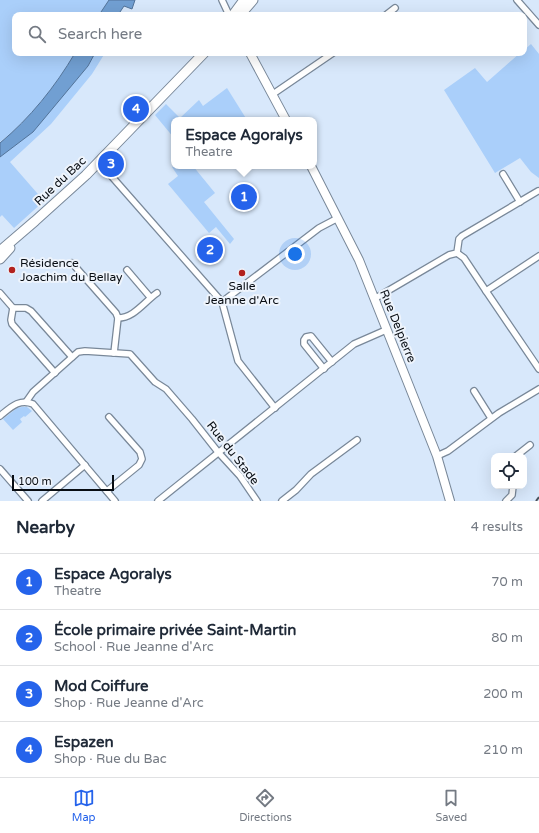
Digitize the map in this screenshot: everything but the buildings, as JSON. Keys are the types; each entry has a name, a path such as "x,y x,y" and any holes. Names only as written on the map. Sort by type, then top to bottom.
{"main road":[{"path":"235,12 244,0"},
{"path":"243,12 253,0"},
{"name":"Rue du Bac","path":"0,251 99,162 201,56"},
{"name":"Rue du Bac","path":"0,259 35,221"}],"street":[{"path":"222,0 228,12"},
{"path":"517,0 539,25"},
{"path":"390,12 395,8"},
{"path":"252,56 284,117"},
{"path":"273,94 329,56"},
{"path":"99,162 222,302 238,361 275,408"},
{"name":"Rue Delpierre","path":"313,169 357,256 437,456 450,501"},
{"path":"503,174 520,202"},
{"path":"457,253 459,239 462,236 538,191"},
{"path":"222,302 319,228 338,218"},
{"path":"374,299 449,255 457,253 464,258 539,369"},
{"path":"486,291 539,256"},
{"path":"72,263 116,313 118,318 114,352"},
{"path":"127,270 150,298"},
{"path":"0,293 13,308 26,308 31,311 72,357 33,392 26,402"},
{"path":"118,318 131,315 157,293"},
{"path":"13,308 11,320 13,326 55,373"},
{"path":"158,501 357,343 386,330"},
{"path":"324,369 304,344 306,337 311,336 332,362"},
{"name":"Rue du Stade","path":"72,357 78,352 83,351 114,352 132,355 155,382 166,389 192,419 218,452 240,476 257,501"},
{"path":"437,456 448,451 491,418 539,389"},
{"path":"474,391 491,418"},
{"path":"1,415 15,404 26,402 35,406 116,501"},
{"path":"107,491 139,465 142,459 140,452 109,418"},
{"path":"282,501 296,490 311,474 357,440"},
{"path":"520,453 530,445"},
{"path":"42,501 85,465"},
{"path":"0,469 28,501"},
{"path":"506,501 513,493 513,489"}],"shaded area":[{"path":"0,0 109,0 101,12 12,12 12,56 73,56 42,101 22,123 0,142"},
{"path":"109,0 135,0 132,9 124,6 120,12 101,12"},
{"path":"531,44 539,54 539,178 531,172 520,158 495,173 444,90 475,68 487,82 517,56 527,56 527,47"},
{"path":"73,56 93,56 88,66 33,132 0,157 0,143 32,113 59,78"},
{"path":"93,56 103,56 92,74 51,124 10,162 44,201 14,228 2,215 0,217 0,157 33,131 88,66"},
{"path":"227,88 245,117 181,117 199,100 203,106"},
{"path":"166,104 179,117 171,117 171,134 155,115"},
{"path":"173,169 195,169 215,193 204,202 234,239 230,244 216,227 209,233 168,184 178,176"},
{"path":"27,407 32,411 20,419 22,422 13,430 3,419 17,408"}],"railway":[{"path":"536,501 539,497"}],"place":[{"name":"Espazen","path":"136,109"},
{"name":"Mod Coiffure","path":"111,164"},
{"name":"Espace Agoralys","path":"244,197"},
{"name":"École primaire privée Saint-Martin","path":"210,250"},
{"name":"Résidence Joachim du Bellay","path":"12,270"},
{"name":"Salle Jeanne d'Arc","path":"242,273"}]}
